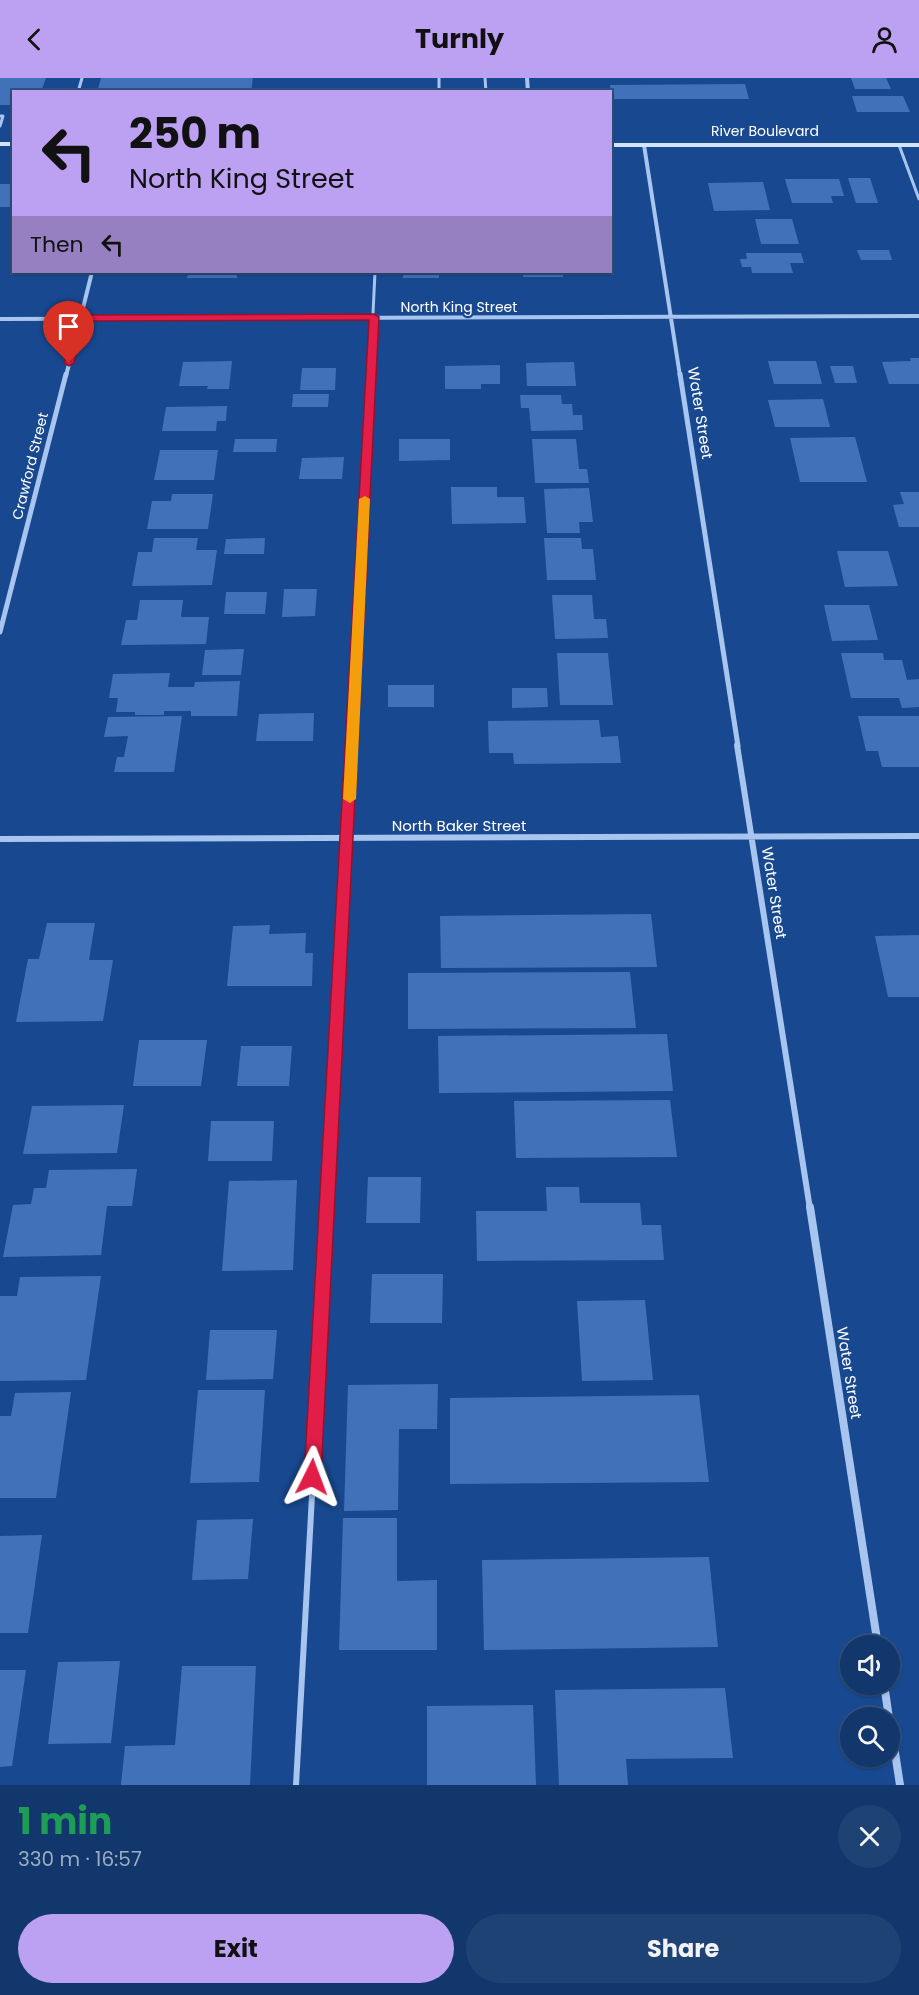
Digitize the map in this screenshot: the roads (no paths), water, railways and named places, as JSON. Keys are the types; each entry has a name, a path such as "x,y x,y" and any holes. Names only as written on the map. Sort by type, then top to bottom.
{"main road":[{"name":"River Boulevard","path":"612,145 919,145"}],"street":[{"name":"Water Street","path":"644,145 876,1635"},
{"name":"Crawford Street","path":"0,632 92,273"},
{"name":"North King Street","path":"0,319 919,316"},
{"name":"North Baker Street","path":"0,839 919,836"},
{"path":"897,1767 900,1785"}],"lane":[{"path":"0,117 3,117 0,126"},
{"path":"899,145 919,199"},
{"path":"296,1785 348,838 375,273"}]}
